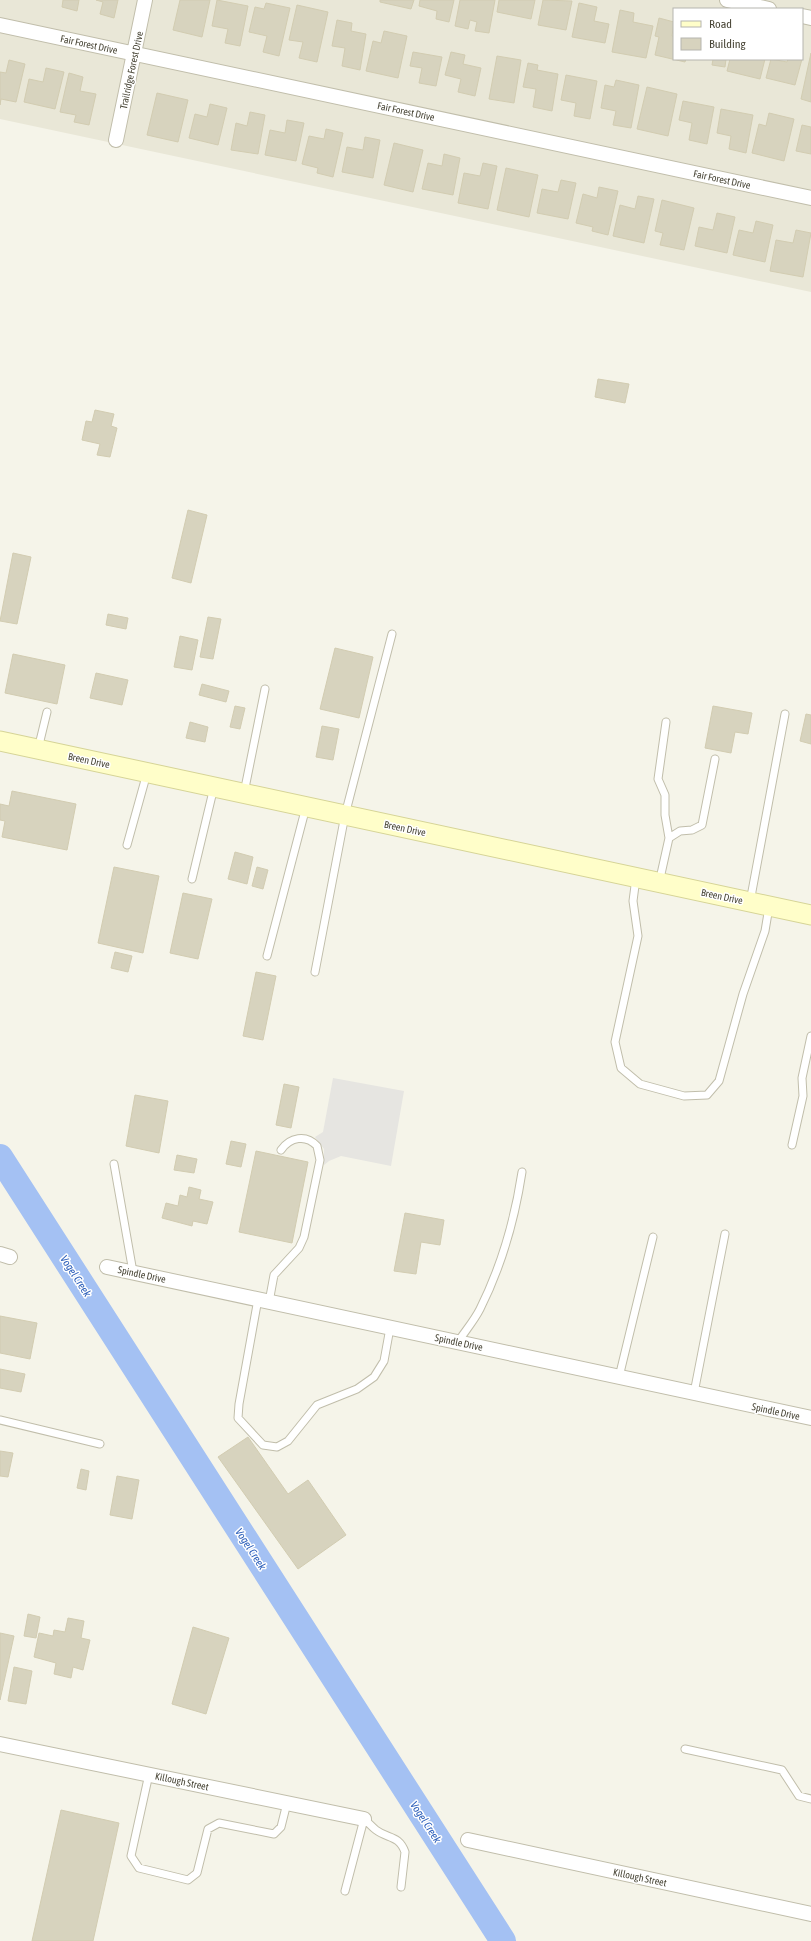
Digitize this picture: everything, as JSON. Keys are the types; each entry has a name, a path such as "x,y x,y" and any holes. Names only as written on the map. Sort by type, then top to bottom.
{"street":[{"name":"Trailridge Forest Drive","path":"116,140 146,0"},
{"path":"727,0 764,8"},
{"name":"Fair Forest Drive","path":"0,25 811,198"},
{"name":"Breen Drive","path":"0,741 811,915"},
{"name":"Spindle Drive","path":"107,1267 811,1418"},
{"name":"Killough Street","path":"0,1744 364,1819"},
{"name":"Killough Street","path":"468,1840 811,1914"}],"lane":[{"path":"315,972 345,815 392,634"},
{"path":"244,794 264,689"},
{"path":"38,749 46,712"},
{"path":"750,902 785,714"},
{"path":"659,883 669,838 665,815 665,794 658,779 666,722"},
{"path":"669,838 680,831 692,830 702,825 715,759"},
{"path":"127,845 147,773"},
{"path":"192,878 214,787"},
{"path":"267,956 306,807"},
{"path":"636,878 633,901 638,936 615,1042 621,1068 640,1084 684,1096 708,1095 718,1081 742,994 765,931 769,906"},
{"path":"792,1145 803,1096 802,1078 811,1036"},
{"path":"281,1150 286,1143 299,1138 313,1142 321,1150 320,1160 304,1237 298,1248 274,1275 263,1300 240,1397 238,1418 263,1445 277,1447 288,1441 317,1405 358,1389 374,1377 384,1361 390,1328"},
{"path":"114,1164 133,1272"},
{"path":"458,1342 480,1310 500,1260 517,1202 522,1172"},
{"path":"694,1393 725,1234"},
{"path":"619,1377 653,1237"},
{"path":"0,1420 100,1444"},
{"path":"685,1749 782,1770 798,1796 811,1799"},
{"path":"149,1774 131,1856 139,1868 188,1880 197,1873 208,1829 219,1823 274,1834 281,1828 287,1803"},
{"path":"345,1891 364,1819 377,1831 399,1841 404,1847 405,1852 401,1887"}],"shaded area":[{"path":"0,0 811,0 811,292 0,119"},
{"path":"333,1078 404,1091 391,1166 341,1156 324,1165 324,1149 315,1137 323,1132"}],"building":[{"path":"63,0 79,0 77,11 62,7"},
{"path":"96,0 118,0 114,18 100,14 103,2"},
{"path":"180,0 210,0 202,37 173,30"},
{"path":"217,0 248,6 240,46 225,43 228,29 212,26"},
{"path":"380,0 414,0 411,9 380,2"},
{"path":"420,0 454,0 449,22 436,19 437,11 419,6"},
{"path":"460,0 495,0 489,33 475,31 477,22 470,20 468,29 455,26"},
{"path":"499,0 535,0 531,19 497,12"},
{"path":"543,0 572,1 566,30 538,25"},
{"path":"266,3 290,8 279,56 263,52 267,36 249,32 255,7 264,9"},
{"path":"579,3 597,7 594,21 609,24 605,43 572,37"},
{"path":"297,5 328,12 317,62 299,58 303,42 289,40"},
{"path":"620,10 634,13 633,22 653,26 646,58 612,52"},
{"path":"659,18 673,22 673,59 655,55 659,37 655,36"},
{"path":"337,20 352,23 351,31 366,34 360,70 342,66 345,48 332,46"},
{"path":"384,31 407,36 398,78 366,71 373,41 381,43"},
{"path":"413,52 442,57 436,86 419,83 422,68 410,66"},
{"path":"451,52 465,55 463,64 481,68 475,96 458,92 461,79 445,75"},
{"path":"811,53 811,102 801,99"},
{"path":"497,56 521,60 514,103 489,99"},
{"path":"9,60 25,64 16,102 1,99 0,105 0,72 6,73"},
{"path":"713,60 726,60 725,67 712,65"},
{"path":"730,60 765,60 760,79 727,71"},
{"path":"771,60 787,62 788,60 802,60 795,85 766,78"},
{"path":"528,63 538,65 537,70 558,74 552,111 533,107 536,89 523,87"},
{"path":"46,68 64,72 55,109 24,102 29,79 43,82"},
{"path":"69,73 83,77 80,91 96,94 89,125 74,122 76,115 60,112"},
{"path":"566,75 597,81 590,119 574,116 576,103 561,100"},
{"path":"616,80 639,85 631,128 613,125 616,111 601,108 605,85 614,87"},
{"path":"647,87 677,94 668,136 637,129"},
{"path":"157,93 188,100 178,142 147,135"},
{"path":"683,101 714,107 707,144 689,140 692,123 679,120"},
{"path":"210,104 227,108 218,145 189,138 195,114 207,117"},
{"path":"721,109 753,115 746,153 729,149 731,136 717,133"},
{"path":"250,112 265,115 258,154 231,150 236,123 247,126"},
{"path":"769,113 794,119 784,161 752,153 759,124 766,126"},
{"path":"287,120 304,123 296,161 265,155 270,130 285,133"},
{"path":"802,125 811,127 811,154 796,151"},
{"path":"326,129 343,133 333,177 317,173 318,168 302,164 309,136 324,139"},
{"path":"365,137 380,140 373,178 342,172 347,147 363,150"},
{"path":"394,143 423,150 413,192 384,185"},
{"path":"444,154 460,158 453,195 422,189 428,163 442,166"},
{"path":"483,163 497,166 488,209 458,203 464,173 480,176"},
{"path":"506,168 538,175 529,217 497,210"},
{"path":"561,180 576,183 568,219 537,213 542,189 558,192"},
{"path":"599,187 618,191 608,235 592,231 593,227 576,223 583,194 597,198"},
{"path":"638,196 654,199 644,243 613,236 620,205 635,209"},
{"path":"662,200 694,208 684,250 660,245 663,233 655,231"},
{"path":"717,213 735,217 727,253 695,246 699,227 713,230"},
{"path":"756,221 773,225 765,262 733,255 739,230 753,233"},
{"path":"796,230 811,233 803,277 770,271 776,240 793,243"},
{"path":"598,379 629,384 625,403 595,397"},
{"path":"95,410 114,414 111,426 117,428 110,457 97,455 100,444 82,440 86,421 92,422"},
{"path":"188,510 207,515 191,583 172,578"},
{"path":"13,553 31,557 17,624 0,621"},
{"path":"108,614 128,618 126,629 106,625"},
{"path":"208,617 221,619 213,659 200,657"},
{"path":"180,636 198,640 192,670 174,667"},
{"path":"335,648 373,657 359,718 320,709"},
{"path":"13,654 65,665 57,704 5,693"},
{"path":"96,673 128,680 122,705 90,698"},
{"path":"202,684 229,691 226,702 199,695"},
{"path":"235,706 245,708 240,729 230,727"},
{"path":"713,706 752,713 748,734 735,732 731,753 705,748"},
{"path":"806,714 811,715 811,744 800,741"},
{"path":"190,722 208,727 205,742 186,738"},
{"path":"322,726 339,729 333,760 316,757"},
{"path":"12,791 76,804 67,850 2,837 5,821 0,820 0,804 9,806"},
{"path":"235,852 253,857 247,884 228,879"},
{"path":"114,867 159,876 143,953 98,943"},
{"path":"257,867 268,870 263,889 252,886"},
{"path":"183,893 212,899 198,959 170,953"},
{"path":"115,952 132,956 128,972 111,968"},
{"path":"256,972 276,976 263,1040 243,1036"},
{"path":"284,1084 299,1087 291,1128 276,1125"},
{"path":"135,1095 168,1101 159,1153 126,1146"},
{"path":"231,1141 246,1144 241,1167 226,1164"},
{"path":"256,1151 308,1162 292,1243 239,1232"},
{"path":"177,1155 197,1159 194,1173 174,1170"},
{"path":"189,1187 201,1190 199,1199 213,1202 207,1224 193,1221 192,1226 162,1218 166,1203 178,1206 180,1195 187,1197"},
{"path":"405,1213 444,1220 440,1245 421,1242 416,1274 394,1271"},
{"path":"0,1316 37,1323 30,1359 0,1353"},
{"path":"0,1369 25,1374 21,1392 0,1388"},
{"path":"248,1437 288,1494 308,1480 346,1535 298,1569 218,1457"},
{"path":"0,1451 13,1453 8,1477 0,1476"},
{"path":"81,1469 89,1471 86,1490 77,1488"},
{"path":"117,1476 139,1480 132,1519 110,1515"},
{"path":"28,1614 40,1617 36,1638 24,1636"},
{"path":"68,1618 84,1621 81,1638 90,1640 83,1670 73,1667 71,1678 54,1674 56,1663 34,1657 39,1633 53,1636 54,1630 65,1632"},
{"path":"193,1627 229,1638 206,1714 172,1704"},
{"path":"0,1633 14,1636 0,1700"},
{"path":"14,1667 32,1671 26,1704 8,1701"},
{"path":"61,1810 119,1823 93,1941 32,1941"}],"waterway":[{"name":"Vogel Creek","path":"0,1157 503,1941"}]}
